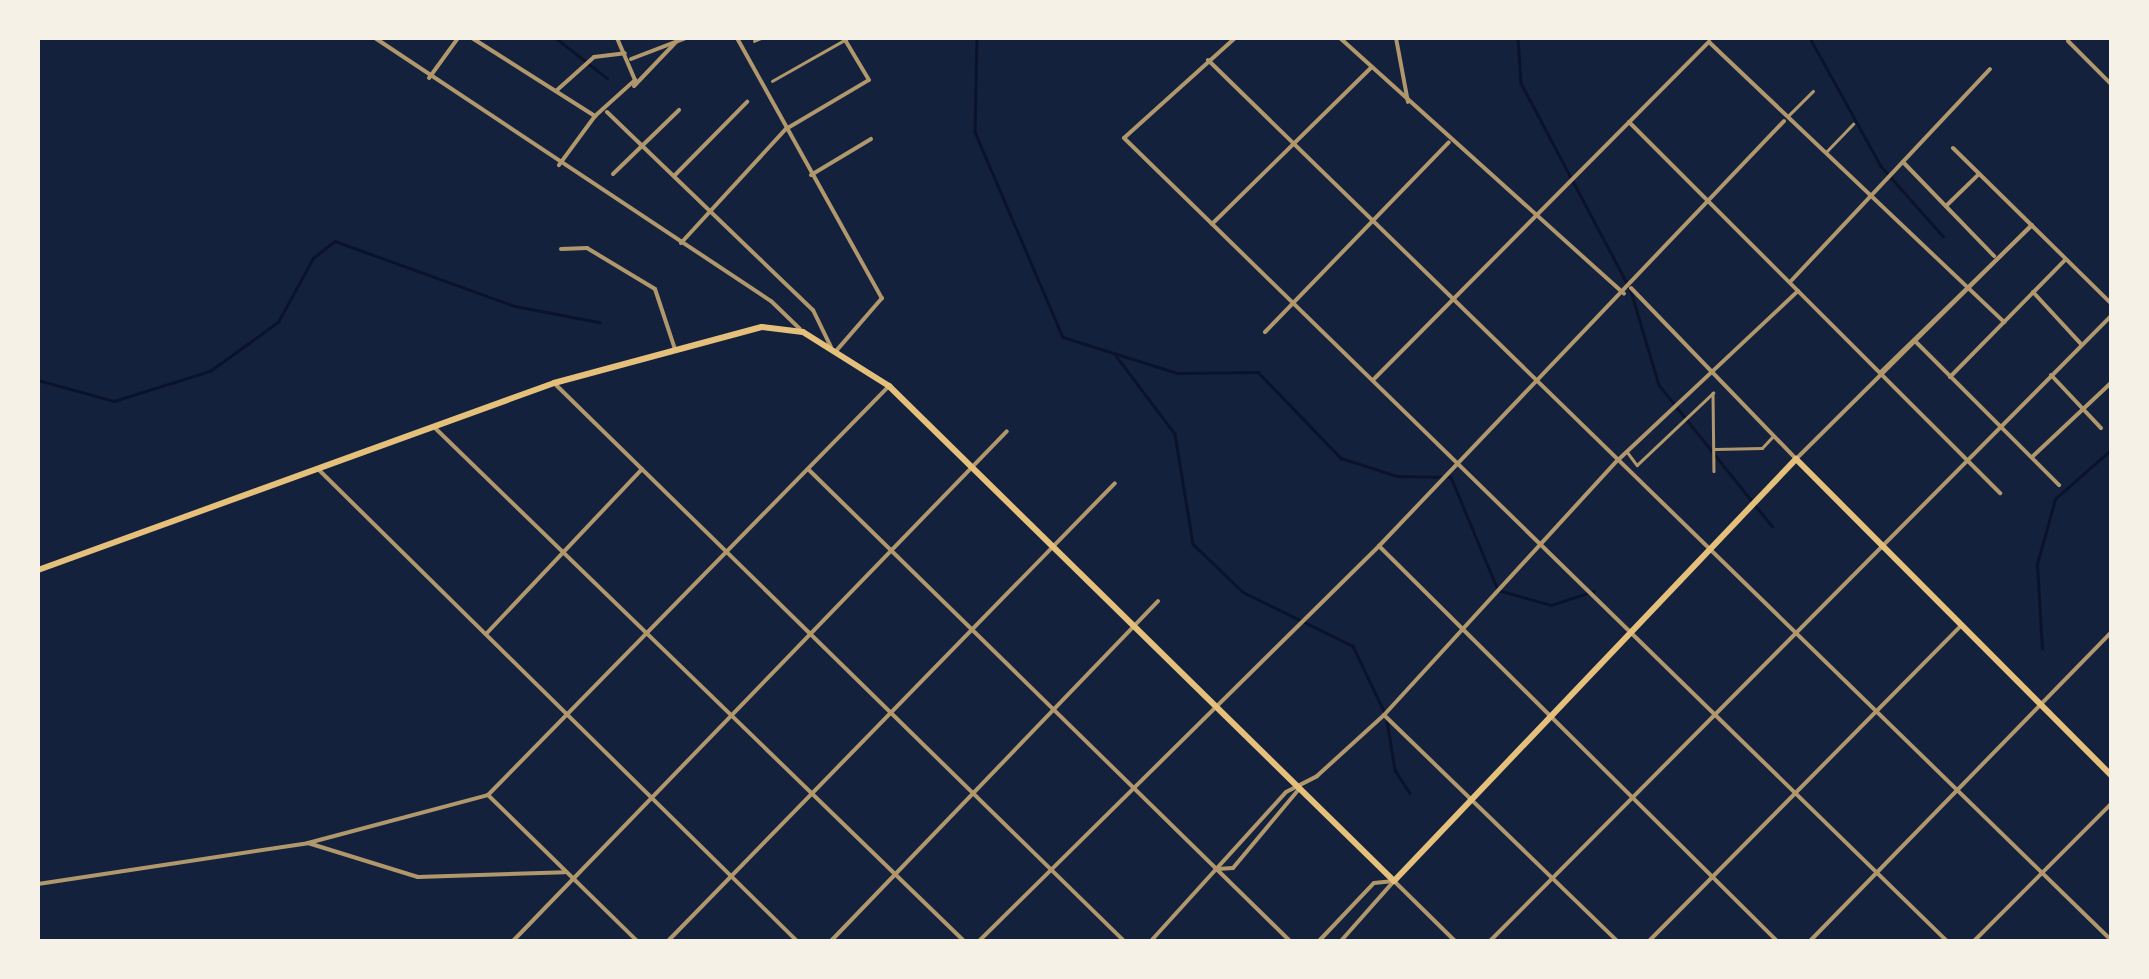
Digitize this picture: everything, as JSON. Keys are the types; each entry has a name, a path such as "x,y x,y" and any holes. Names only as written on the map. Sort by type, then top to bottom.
{"main road":[{"path":"38,570 554,382 762,328 804,332 889,386 1394,881 1796,458 2039,708 2112,776"}],"street":[{"path":"375,38 560,165 772,300 804,332"},
{"path":"429,78 458,38"},
{"path":"472,38 595,116"},
{"path":"555,92 610,51 618,38"},
{"path":"618,38 631,59 631,90"},
{"path":"631,59 686,38"},
{"path":"607,112 813,310 834,349 882,298 737,38"},
{"path":"754,41 761,38"},
{"path":"680,243 786,130 869,80 846,38 772,81"},
{"path":"1235,38 1124,138 1948,942"},
{"path":"1340,38 1449,142 1624,294"},
{"path":"1396,38 1408,102"},
{"path":"560,165 595,116 607,112 631,90 675,40"},
{"path":"2068,41 2112,86"},
{"path":"1373,380 1456,302 1709,42 1784,121 1874,193 2004,322"},
{"path":"610,51 625,53"},
{"path":"1208,60 2112,941"},
{"path":"1212,224 1372,68"},
{"path":"1790,282 1990,68"},
{"path":"568,85 572,104"},
{"path":"978,942 1048,864 1136,789 1379,546 1536,380 1630,288 1814,91"},
{"path":"675,174 748,102"},
{"path":"613,174 678,110"},
{"path":"1629,122 2000,493"},
{"path":"1825,154 1852,124"},
{"path":"811,176 871,139"},
{"path":"1265,332 1449,142"},
{"path":"1954,148 2112,304"},
{"path":"1903,162 1994,256"},
{"path":"1946,206 1980,174"},
{"path":"1630,288 1796,458 1965,284 2032,224"},
{"path":"1880,372 1972,290 2032,224"},
{"path":"561,248 587,248 655,288 675,348"},
{"path":"1950,377 2067,258"},
{"path":"1217,870 1233,868 1298,789 1384,715 1618,460 1716,376 1798,291"},
{"path":"2033,292 2082,344"},
{"path":"1490,942 1631,793 2112,314"},
{"path":"1917,343 2059,484"},
{"path":"2051,375 2101,428"},
{"path":"554,382 1125,942"},
{"path":"2032,458 2112,382"},
{"path":"38,884 308,843 488,796 724,549 889,386"},
{"path":"1627,452 1637,466 1713,393 1714,470"},
{"path":"435,428 567,552 964,942"},
{"path":"512,942 805,630 1007,431"},
{"path":"1714,449 1762,448 1773,436"},
{"path":"808,468 1291,942"},
{"path":"318,469 798,942"},
{"path":"486,634 642,469"},
{"path":"667,942 887,712 1115,484"},
{"path":"1379,546 1716,874 1778,942"},
{"path":"830,942 971,790 1158,601"},
{"path":"1648,942 1960,627"},
{"path":"1809,942 2112,631"},
{"path":"1384,715 1555,874 1618,942"},
{"path":"1150,942 1286,792 1298,789"},
{"path":"488,796 638,942"},
{"path":"1974,942 2112,803"},
{"path":"308,843 418,877 565,872"},
{"path":"1318,942 1374,883 1394,881"},
{"path":"1340,942 1394,881"},
{"path":"1394,881 1456,942"}],"waterway":[{"path":"556,38 607,78"},
{"path":"977,38 975,132 1063,337 1177,373 1258,372 1341,458 1397,476 1451,477 1498,590 1551,605 1594,591"},
{"path":"1518,38 1521,83 1631,291 1659,385 1772,526"},
{"path":"1810,38 1881,166 1943,236"},
{"path":"38,380 114,401 210,371 278,322 313,258 335,241 515,306 599,322"},
{"path":"1114,353 1175,434 1193,544 1243,592 1353,646 1385,713"},
{"path":"2042,649 2037,564 2055,499 2112,449"},
{"path":"1387,721 1395,770 1410,793"}]}
